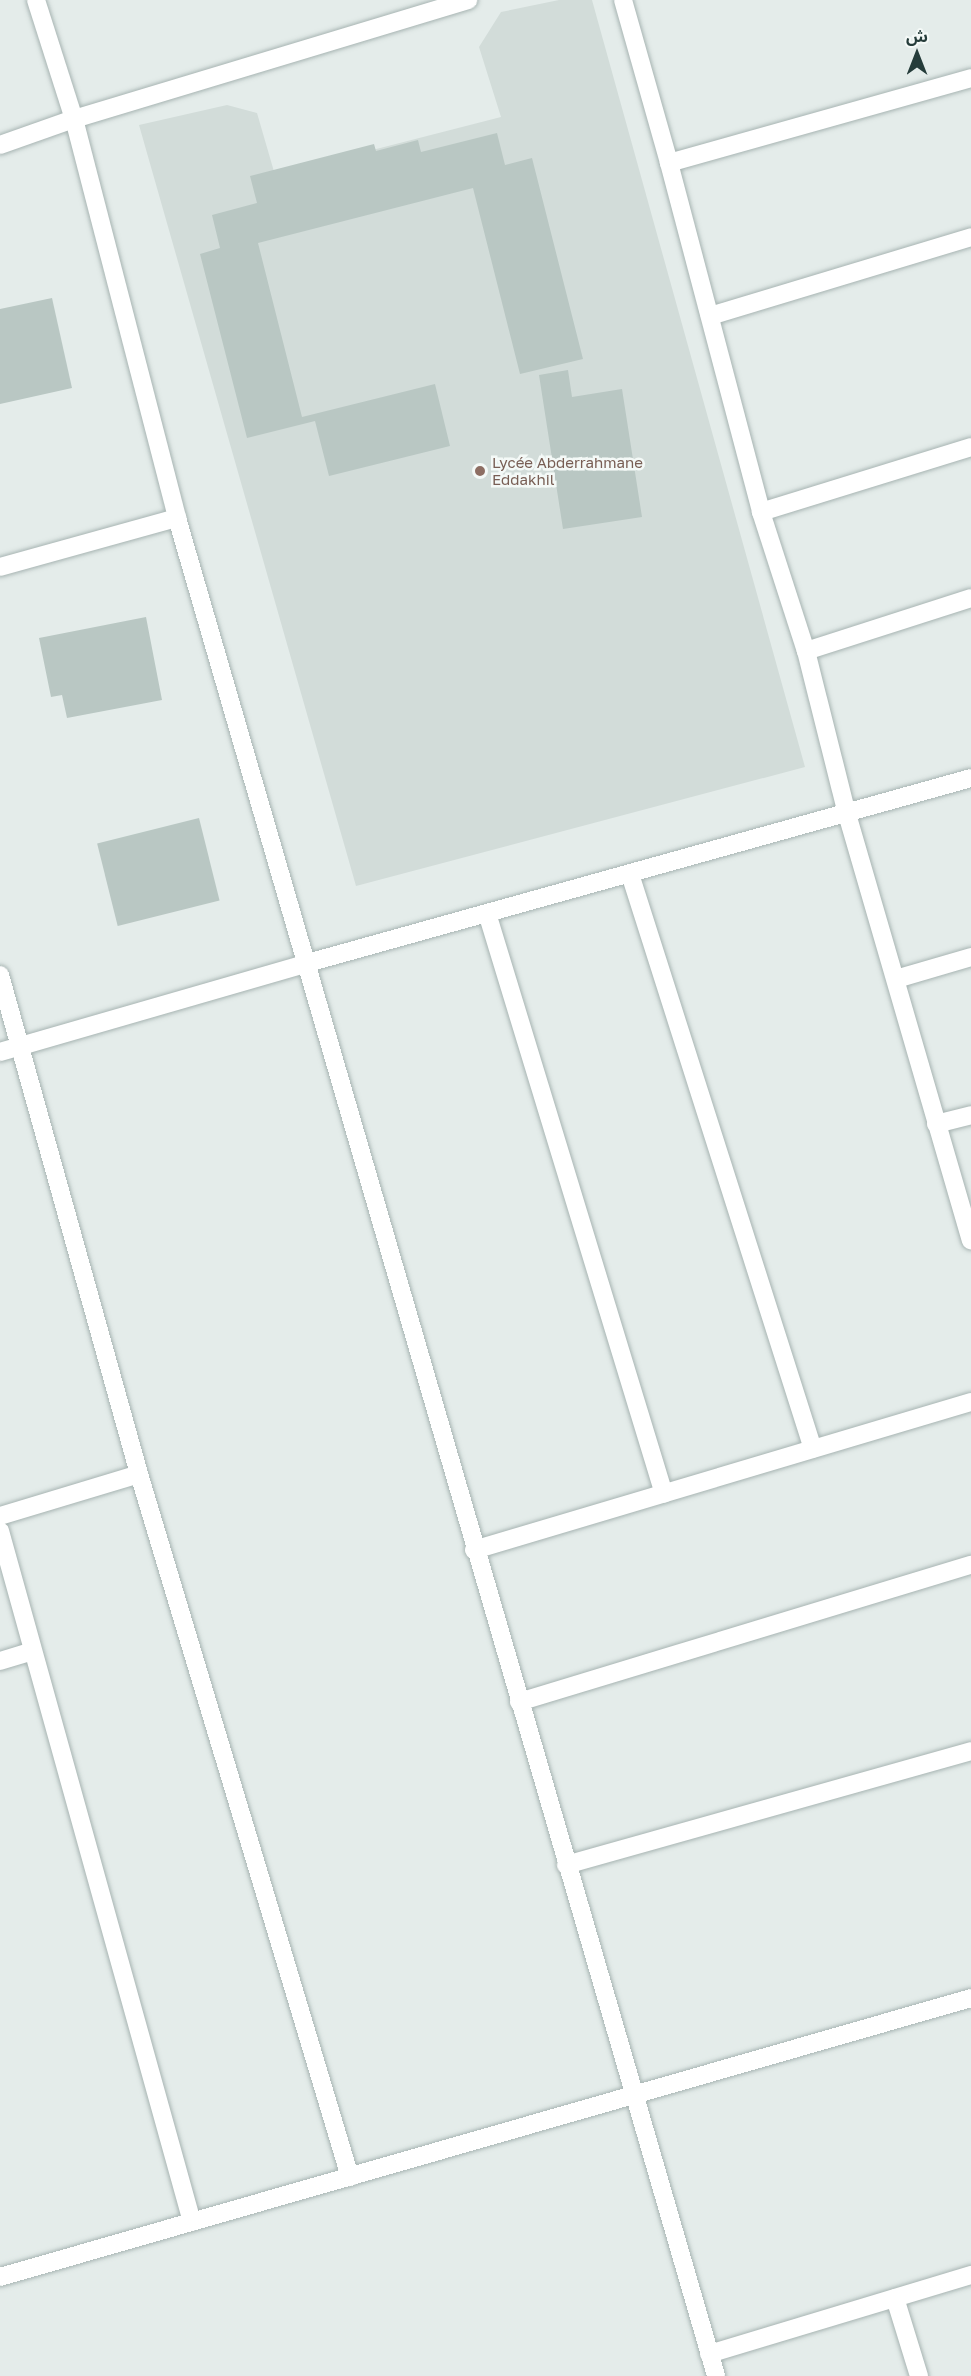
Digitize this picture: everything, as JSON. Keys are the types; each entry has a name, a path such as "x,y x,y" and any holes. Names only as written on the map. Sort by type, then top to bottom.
{"street":[{"path":"36,0 74,119 177,518 304,964 716,2376"},
{"path":"0,145 74,119 468,0"},
{"path":"624,0 761,512 806,651 847,814 971,1240"},
{"path":"669,163 971,78"},
{"path":"710,316 971,237"},
{"path":"761,512 971,447"},
{"path":"0,567 177,518"},
{"path":"806,651 971,598"},
{"path":"0,1052 304,964 971,778"},
{"path":"630,874 813,1449"},
{"path":"487,913 664,1494"},
{"path":"896,979 971,957"},
{"path":"0,975 139,1474 350,2177"},
{"path":"936,1124 971,1115"},
{"path":"474,1550 971,1402"},
{"path":"0,1516 139,1474"},
{"path":"0,1531 192,2222"},
{"path":"519,1702 971,1565"},
{"path":"0,1661 33,1651"},
{"path":"566,1865 971,1751"},
{"path":"0,2277 971,1998"},
{"path":"709,2354 971,2275"},
{"path":"895,2298 919,2376"}],"shaded area":[{"name":"Lycée Abderrahmane Eddakhil","path":"559,0 592,0 805,767 356,886 139,125 227,105 257,113 275,175 501,117 479,47 501,12"}],"building":[{"path":"497,133 505,165 532,158 583,359 520,374 473,188 258,243 302,417 435,384 450,446 329,476 315,421 247,438 200,254 220,248 212,215 257,203 250,176 374,144 376,151 418,140 421,152"},
{"path":"52,298 72,388 0,404 0,309"},
{"path":"568,370 572,397 622,389 642,517 563,529 539,375"},
{"path":"146,617 162,700 67,718 62,695 51,697 39,638"},
{"path":"199,818 220,900 118,926 97,843"}],"place":[{"name":"Lycée Abderrahmane Eddakhil","path":"480,471"}]}
